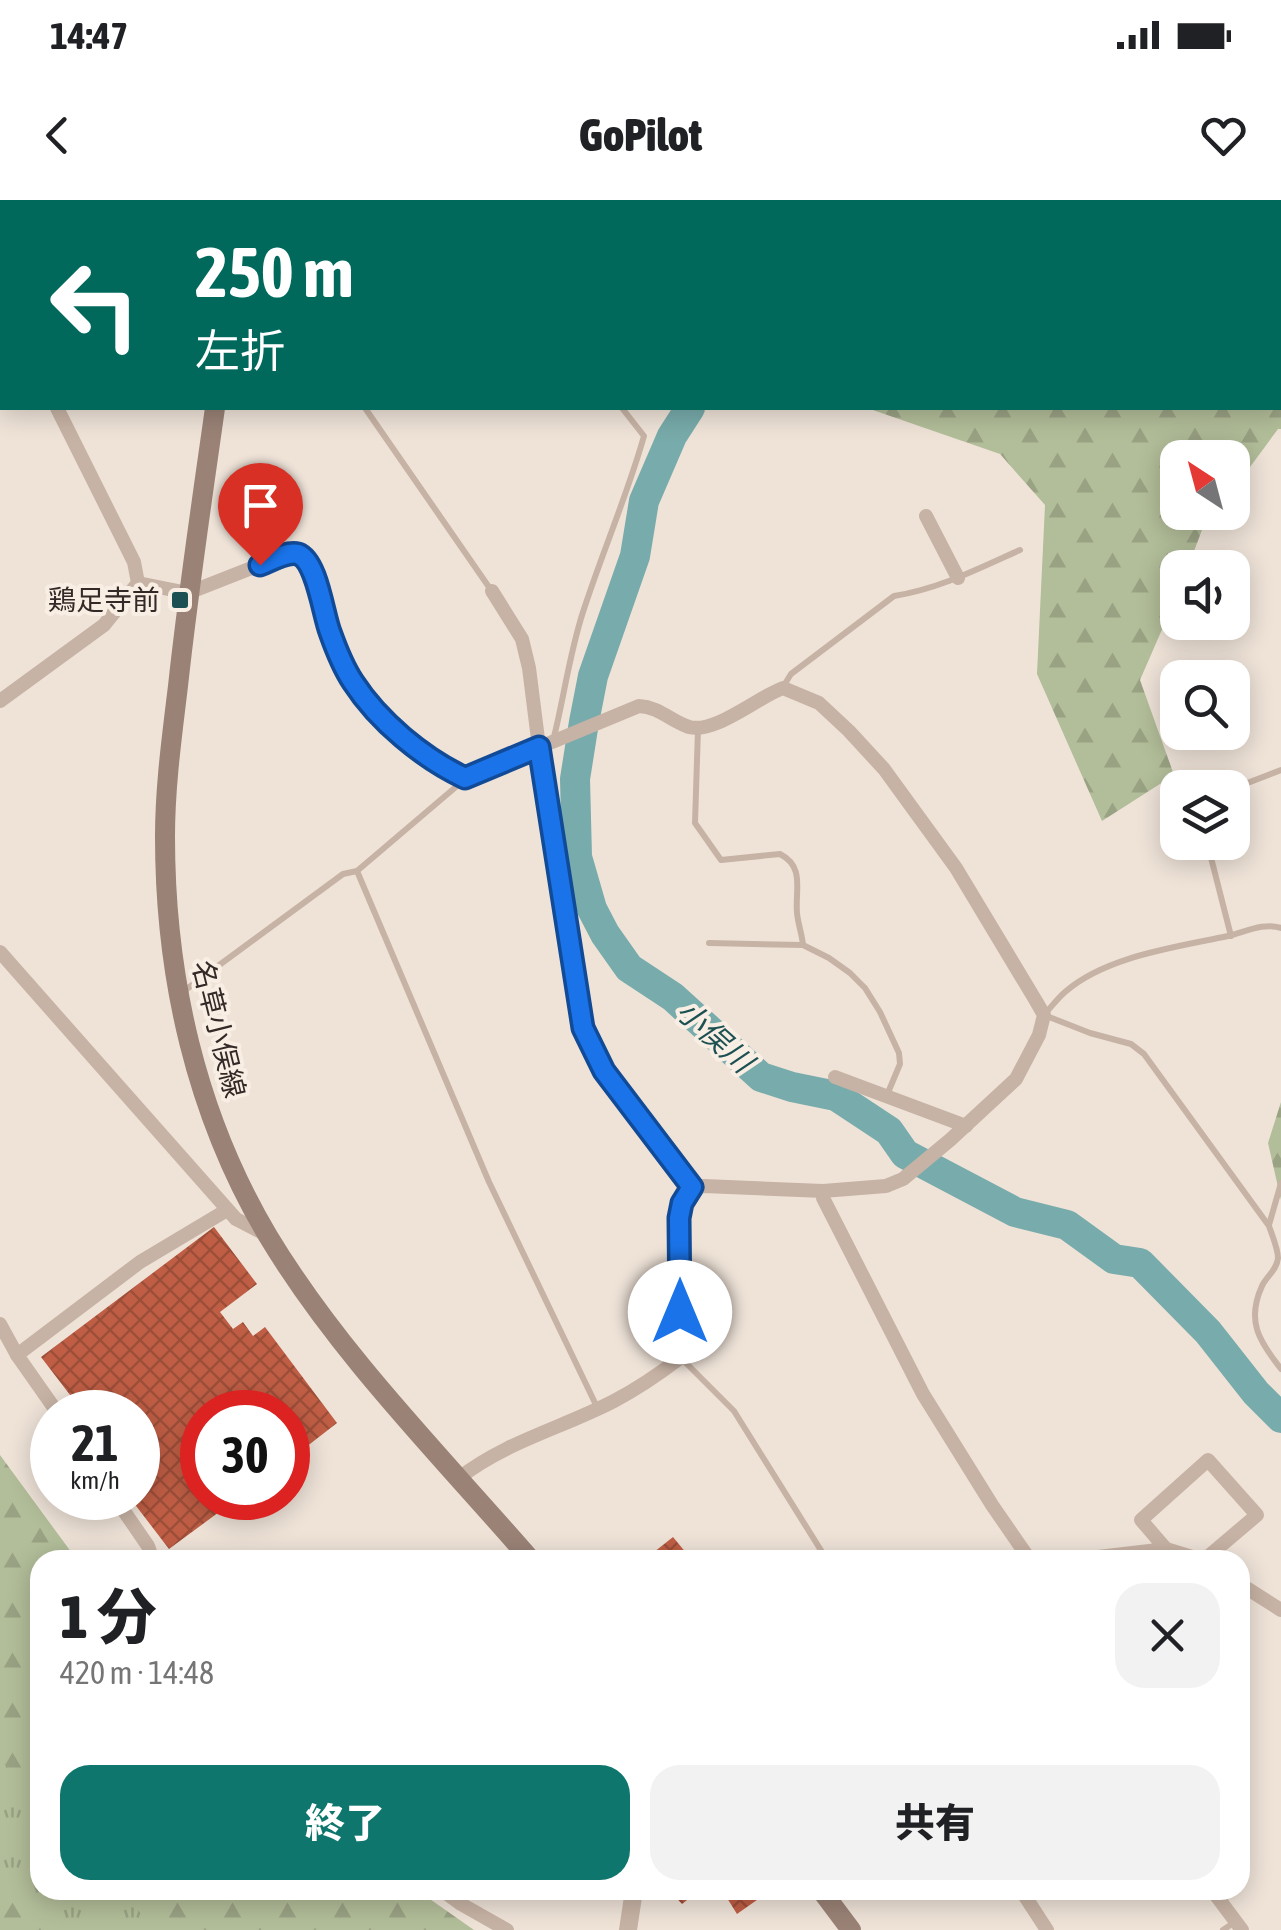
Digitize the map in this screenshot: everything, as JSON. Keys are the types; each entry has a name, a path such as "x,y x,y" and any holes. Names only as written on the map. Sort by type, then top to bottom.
{"main road":[{"name":"名草小俣線","path":"215,410 188,594 165,835 170,930 187,1035 206,1101 268,1235 347,1347 522,1550"},
{"path":"828,1900 851,1930"}],"street":[{"path":"0,701 104,625 138,583 134,562 58,410"},
{"path":"926,516 958,578"},
{"path":"138,583 188,594 287,554 298,554 312,572 328,628 352,680 416,748 465,778 639,706 652,707 698,728 722,721 783,688 819,703 884,769 956,868 1044,1015 1039,1035 1016,1079 918,1169 886,1186 823,1191 692,1187"},
{"path":"492,591 522,638 550,743 583,1028 604,1071 692,1187"},
{"path":"0,952 236,1219 268,1235"},
{"path":"835,1077 966,1126"},
{"path":"460,1478 484,1459 611,1403 680,1358 679,1218 682,1203 692,1187"},
{"path":"823,1191 823,1198 924,1394 1023,1550"},
{"path":"17,1355 140,1262 228,1210"},
{"path":"0,1324 42,1390"},
{"path":"1166,1549 1141,1520 1208,1460 1256,1515 1215,1550"},
{"path":"130,1520 149,1550"},
{"path":"1158,1550 1169,1550"},
{"path":"1250,1590 1281,1610"},
{"path":"456,1900 506,1930"},
{"path":"628,1930 632,1900"},
{"path":"1027,1900 1047,1930"},
{"path":"1220,1900 1239,1926"}],"lane":[{"path":"366,410 492,591"},
{"path":"550,743 583,611 644,436 624,410"},
{"path":"783,688 792,674 894,596 958,578 1020,550"},
{"path":"698,728 695,823 721,860 780,854 795,866 803,946"},
{"path":"1250,782 1281,770"},
{"path":"178,995 343,874 357,871 465,778"},
{"path":"1211,860 1230,936"},
{"path":"357,871 489,1182 597,1407"},
{"path":"1281,928 1271,924 1108,966 1067,990 1044,1015 1130,1044 1144,1054 1269,1226 1280,1257 1263,1282 1255,1327 1281,1368"},
{"path":"709,943 803,946 850,973 880,1012 899,1053 900,1064 886,1096"},
{"path":"1269,1226 1281,1183"},
{"path":"680,1358 734,1410 821,1550"},
{"path":"1223,1930 1239,1926"}],"green space":[{"path":"873,410 1281,410 1281,429 1250,467 1250,440 1160,440 1160,530 1202,530 1194,550 1160,550 1160,634 1140,680 1160,736 1160,750 1165,750 1172,770 1160,770 1160,784 1102,821 1037,674 1045,505 1000,454"},
{"path":"1281,1102 1281,1200 1268,1143"},
{"path":"0,1455 30,1496 30,1520 48,1520 70,1550 30,1550 30,1792 0,1758"},
{"path":"0,1697 30,1722 30,1900 201,1900 223,1930 0,1930"},
{"path":"0,1865 34,1904 41,1930 0,1930"},
{"path":"130,1900 431,1900 474,1930 153,1930"}],"building":[{"path":"214,1227 257,1284 220,1312 233,1329 243,1322 253,1336 265,1327 337,1423 310,1444 310,1390 180,1390 180,1520 208,1520 169,1549 147,1520 160,1520 160,1390 66,1390 41,1357"},
{"path":"673,1537 684,1550 657,1550"},
{"path":"728,1900 757,1900 737,1914"}],"waterway":[{"name":"小俣川","path":"689,410 672,436 644,501 635,556 593,676 584,722 575,779 577,857 592,909 605,934 629,968 673,997 761,1077 836,1096 889,1131 905,1154 1015,1212 1067,1225 1114,1259 1140,1263 1208,1332 1281,1418"}],"place":[{"name":"鶏足寺前","path":"180,600"}],"route":[{"path":"260,565 287,554 298,554 306,561 328,628 352,680 386,720 435,762 465,778 539,747 583,1028 604,1071 692,1187 682,1203 679,1218 680,1312"}]}
